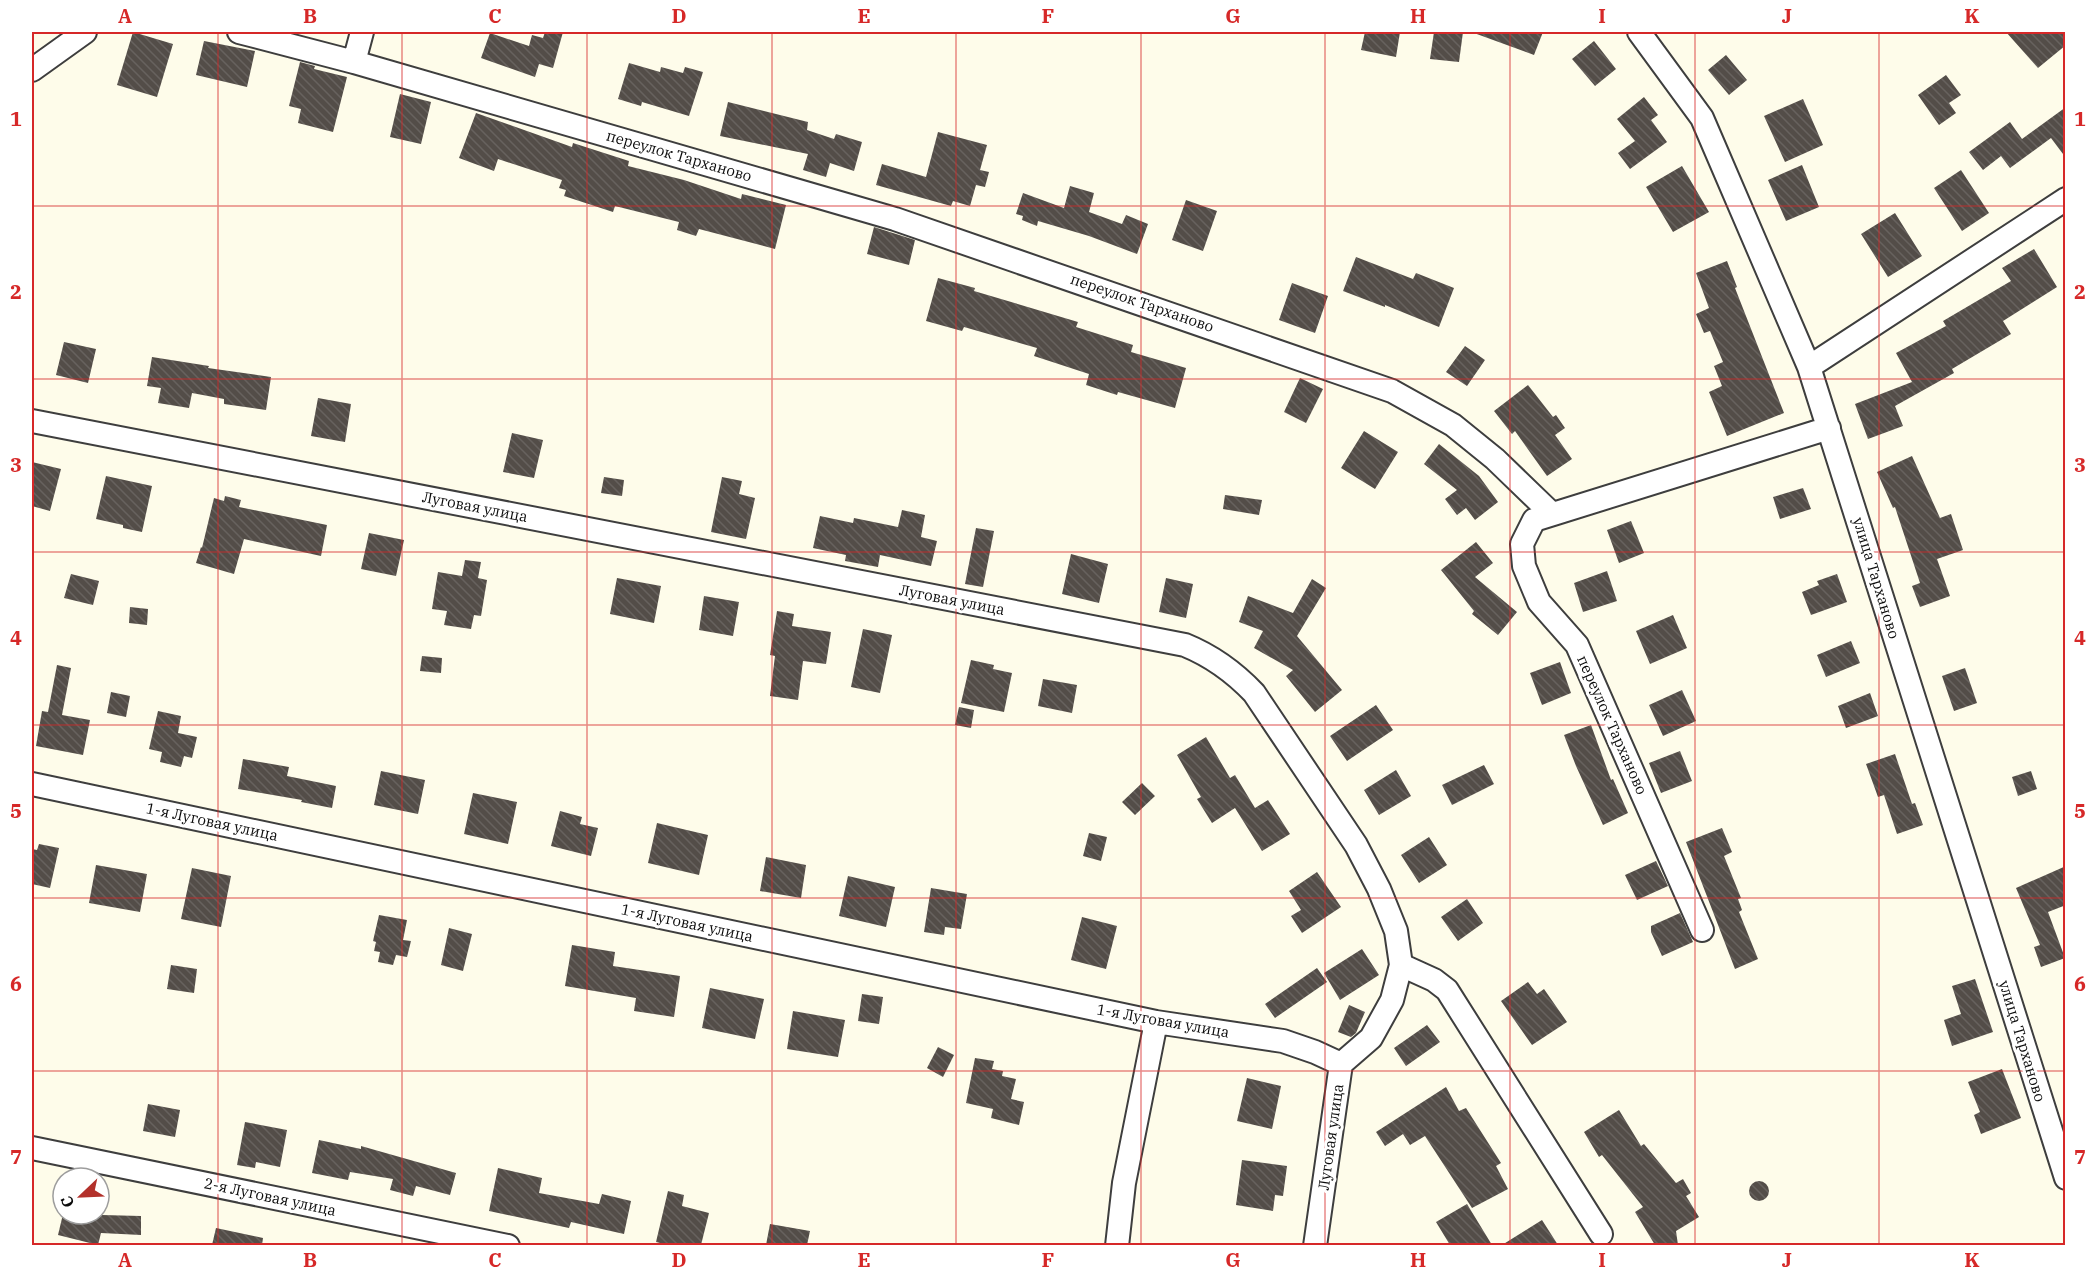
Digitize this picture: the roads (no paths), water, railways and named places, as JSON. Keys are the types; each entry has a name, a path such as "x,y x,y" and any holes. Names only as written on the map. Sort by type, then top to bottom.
{"street":[{"path":"32,70 85,32"},
{"name":"переулок Тарханово","path":"239,32 895,219 1392,391 1453,425 1495,459 1552,514 1534,520 1522,544 1524,566 1539,602 1577,645 1702,930"},
{"path":"354,63 362,32"},
{"name":"улица Тарханово","path":"1639,32 1702,118 1809,366 2066,1178"},
{"path":"1809,366 2066,199"},
{"name":"Луговая улица","path":"32,421 1185,645 1205,653 1238,677 1254,693 1356,845 1379,889 1396,931 1401,965 1392,1000 1371,1038 1341,1064 1315,1245"},
{"path":"1552,514 1829,428"},
{"name":"1-я Луговая улица","path":"32,784 1155,1022 1283,1041 1341,1064"},
{"path":"1401,965 1434,980 1448,990 1601,1234"},
{"path":"1117,1245 1124,1184 1155,1022"},
{"name":"2-я Луговая улица","path":"32,1148 508,1245"}]}
